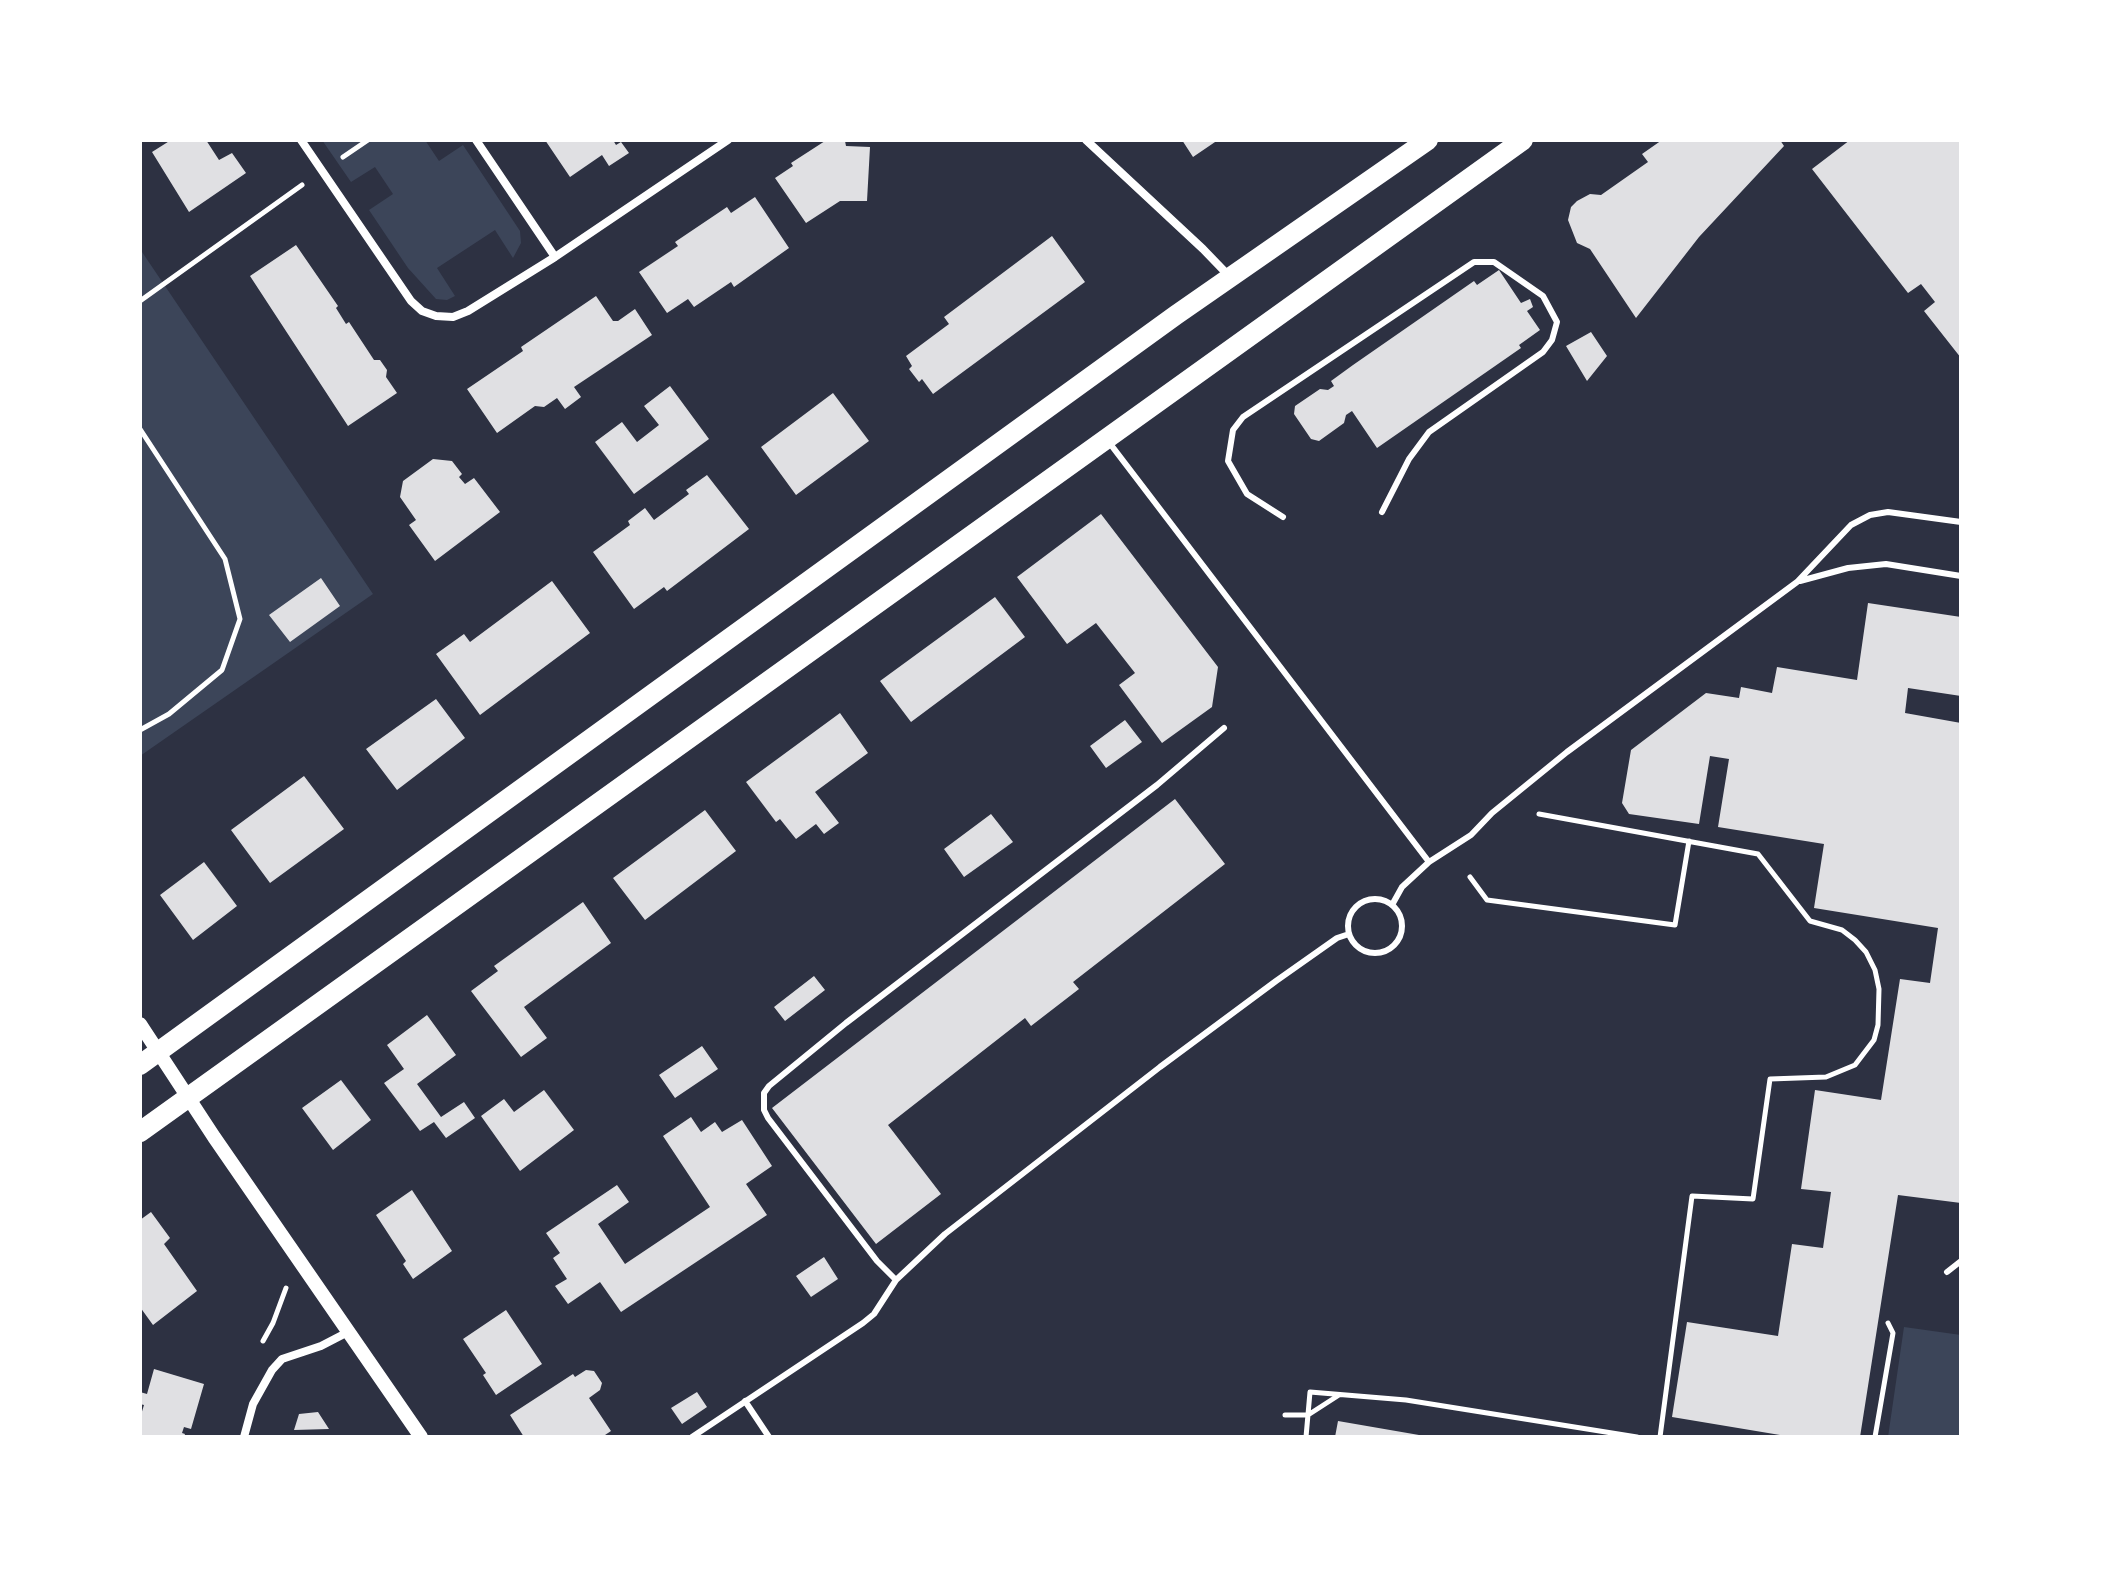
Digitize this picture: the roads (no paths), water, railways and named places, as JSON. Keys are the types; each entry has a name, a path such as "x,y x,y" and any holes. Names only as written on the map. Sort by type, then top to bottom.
{"main road":[{"path":"140,1065 1230,277 1428,140"},
{"path":"140,1132 1523,140"}],"street":[{"path":"301,140 411,301 422,311 453,317 468,311 555,257 728,140"},
{"path":"476,140 555,257"},
{"path":"1086,140 1230,277"},
{"path":"140,1024 421,1437"},
{"path":"244,1437 253,1404 272,1370 282,1359 321,1346 348,1332"}],"lane":[{"path":"1283,517 1247,494 1228,461 1233,430 1243,417 1474,262 1494,262 1543,296 1557,322 1552,340 1543,352 1429,432 1409,459 1382,512"},
{"path":"1106,438 1429,862"},
{"path":"1392,905 1402,887 1429,862 1471,835 1492,813 1567,752 1797,582 1851,525 1870,515 1888,512 1961,522"},
{"path":"1797,582 1848,568 1886,564 1961,576"},
{"path":"896,1280 877,1261 768,1118 764,1110 764,1093 846,1023 1157,785 1224,728"},
{"path":"1377,899 1392,905 1400,914 1402,926 1399,938 1390,948 1378,953 1363,951 1352,941 1349,919 1362,902 1377,899"},
{"path":"692,1437 863,1323 874,1314 896,1280 945,1234 1160,1067 1337,938 1349,934"},
{"path":"1947,1272 1961,1261"},
{"path":"745,1401 769,1437"}]}
